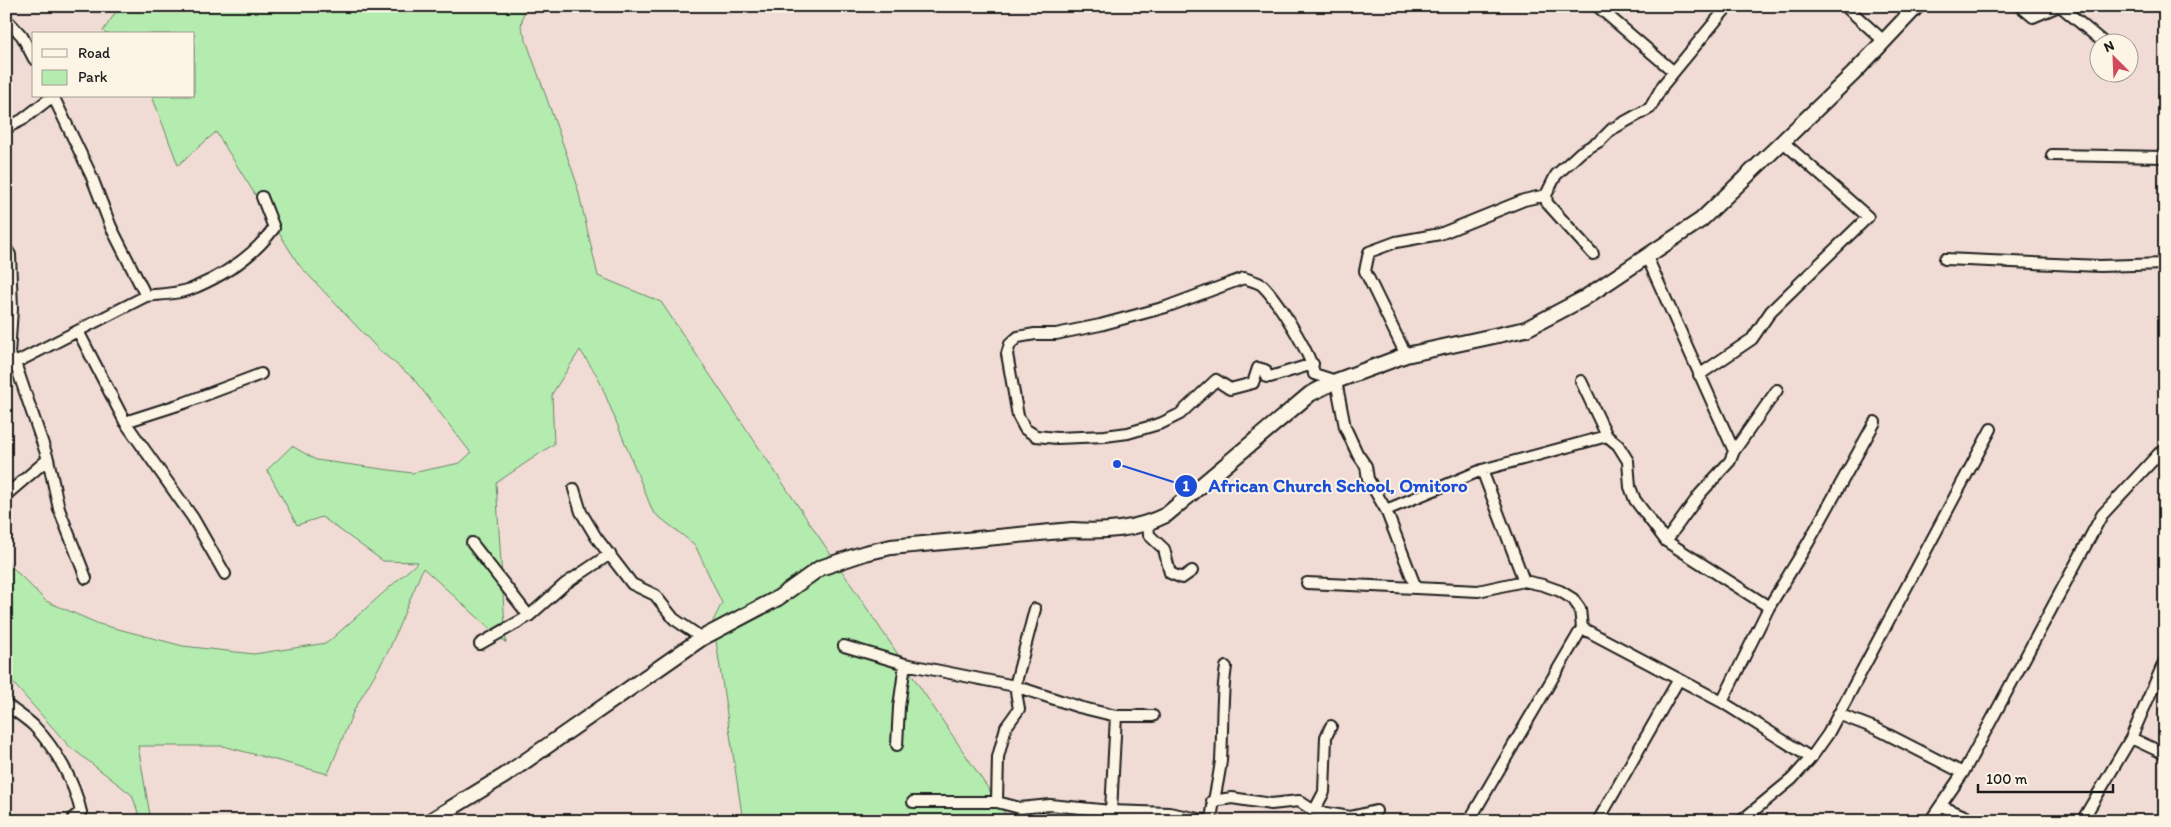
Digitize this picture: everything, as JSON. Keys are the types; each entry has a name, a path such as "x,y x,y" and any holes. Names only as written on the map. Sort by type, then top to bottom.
{"main road":[{"path":"430,821 504,776 702,638 778,598 820,568 865,553 891,548 1072,530 1099,532 1148,524 1166,515 1267,432 1302,400 1336,381 1406,355 1526,330 1583,299 1701,220 1884,42 1918,6"}],"street":[{"path":"1597,6 1674,72"},
{"path":"1593,254 1546,203 1546,195 1556,175 1572,159 1600,141 1612,129 1650,108 1663,84 1728,6"},
{"path":"1845,6 1884,42"},
{"path":"2020,6 2033,16 2060,6 2091,32"},
{"path":"6,19 22,36 32,55"},
{"path":"6,128 22,120 50,98"},
{"path":"54,98 92,175 111,227 146,296"},
{"path":"1698,375 1752,339 1771,311 1868,217 1782,141"},
{"path":"2052,155 2165,157"},
{"path":"1406,355 1365,271 1369,252 1396,242 1440,234 1524,200 1546,195"},
{"path":"6,370 16,363 146,296 175,293 196,287 258,249 274,228 262,197"},
{"path":"6,248 10,255 12,309 9,354 16,363 48,459 59,509 86,578"},
{"path":"1647,257 1698,375 1734,451"},
{"path":"1945,259 2100,266 2165,264"},
{"path":"1313,364 1270,377 1267,377 1265,370 1258,368 1253,383 1230,389 1216,380 1180,414 1162,423 1128,433 1056,438 1036,436 1025,429 1018,416 1013,396 1007,354 1010,344 1018,338 1035,334 1056,334 1100,325 1166,307 1244,278 1261,284 1305,346 1313,364 1314,374 1336,381 1345,427 1357,453 1366,466 1368,479 1386,510 1416,588"},
{"path":"78,331 125,422 194,518 225,574"},
{"path":"125,422 184,404 261,374"},
{"path":"1581,381 1607,436 1618,445 1628,461 1630,487 1634,500 1666,541 1769,607"},
{"path":"1666,541 1700,494 1730,461 1734,451 1777,390"},
{"path":"1722,702 1769,607 1808,543 1875,422"},
{"path":"1741,821 1792,779 1811,758 1828,734 1991,429"},
{"path":"1386,510 1482,470 1607,436"},
{"path":"1930,821 1963,773 2102,515 2165,447"},
{"path":"6,495 48,459"},
{"path":"1482,470 1524,581"},
{"path":"574,489 581,512 596,537 632,584 655,595 674,619 702,638"},
{"path":"1148,524 1148,535 1164,549 1170,573 1182,578 1192,571"},
{"path":"472,543 529,616"},
{"path":"480,644 529,616 564,584 610,554"},
{"path":"1307,583 1478,591 1524,581 1560,591 1574,600 1580,609 1582,628 1469,821"},
{"path":"997,802 998,757 1006,728 1019,709 1015,686 1035,609"},
{"path":"1582,628 1722,702 1811,758"},
{"path":"844,646 906,664 1015,686 1116,716 1153,716"},
{"path":"2082,821 2131,738 2165,660"},
{"path":"897,744 899,707 906,664"},
{"path":"913,802 997,802 1020,808 1050,805 1111,811 1169,813 1210,821 1212,801 1221,761 1222,690 1226,667"},
{"path":"1598,821 1679,679"},
{"path":"6,704 33,725 68,776 81,812 74,817 76,821"},
{"path":"1838,714 1877,728 1963,773"},
{"path":"1111,811 1116,716"},
{"path":"1314,811 1324,792 1326,737 1331,726"},
{"path":"2131,738 2165,754"},
{"path":"1212,801 1232,798 1272,804 1299,801 1314,811 1350,816 1376,811"},
{"path":"1941,806 1976,821"}],"green space":[{"path":"120,6 525,6 521,26 576,181 598,276 661,302 1010,821 743,821 713,621 722,603 695,545 653,512 598,377 580,350 552,394 554,444 496,483 506,643 423,568 389,650 354,710 328,774 223,746 138,746 151,821 141,821 132,795 69,746 6,675 6,561 46,601 99,624 183,646 254,654 327,643 418,562 383,561 322,517 297,525 267,470 292,446 316,460 412,473 460,463 471,453 413,378 379,350 299,265 216,132 178,165 153,98 195,98 195,32 103,31"}],"place":[{"name":"African Church School, Omitoro","path":"1117,464"}]}
